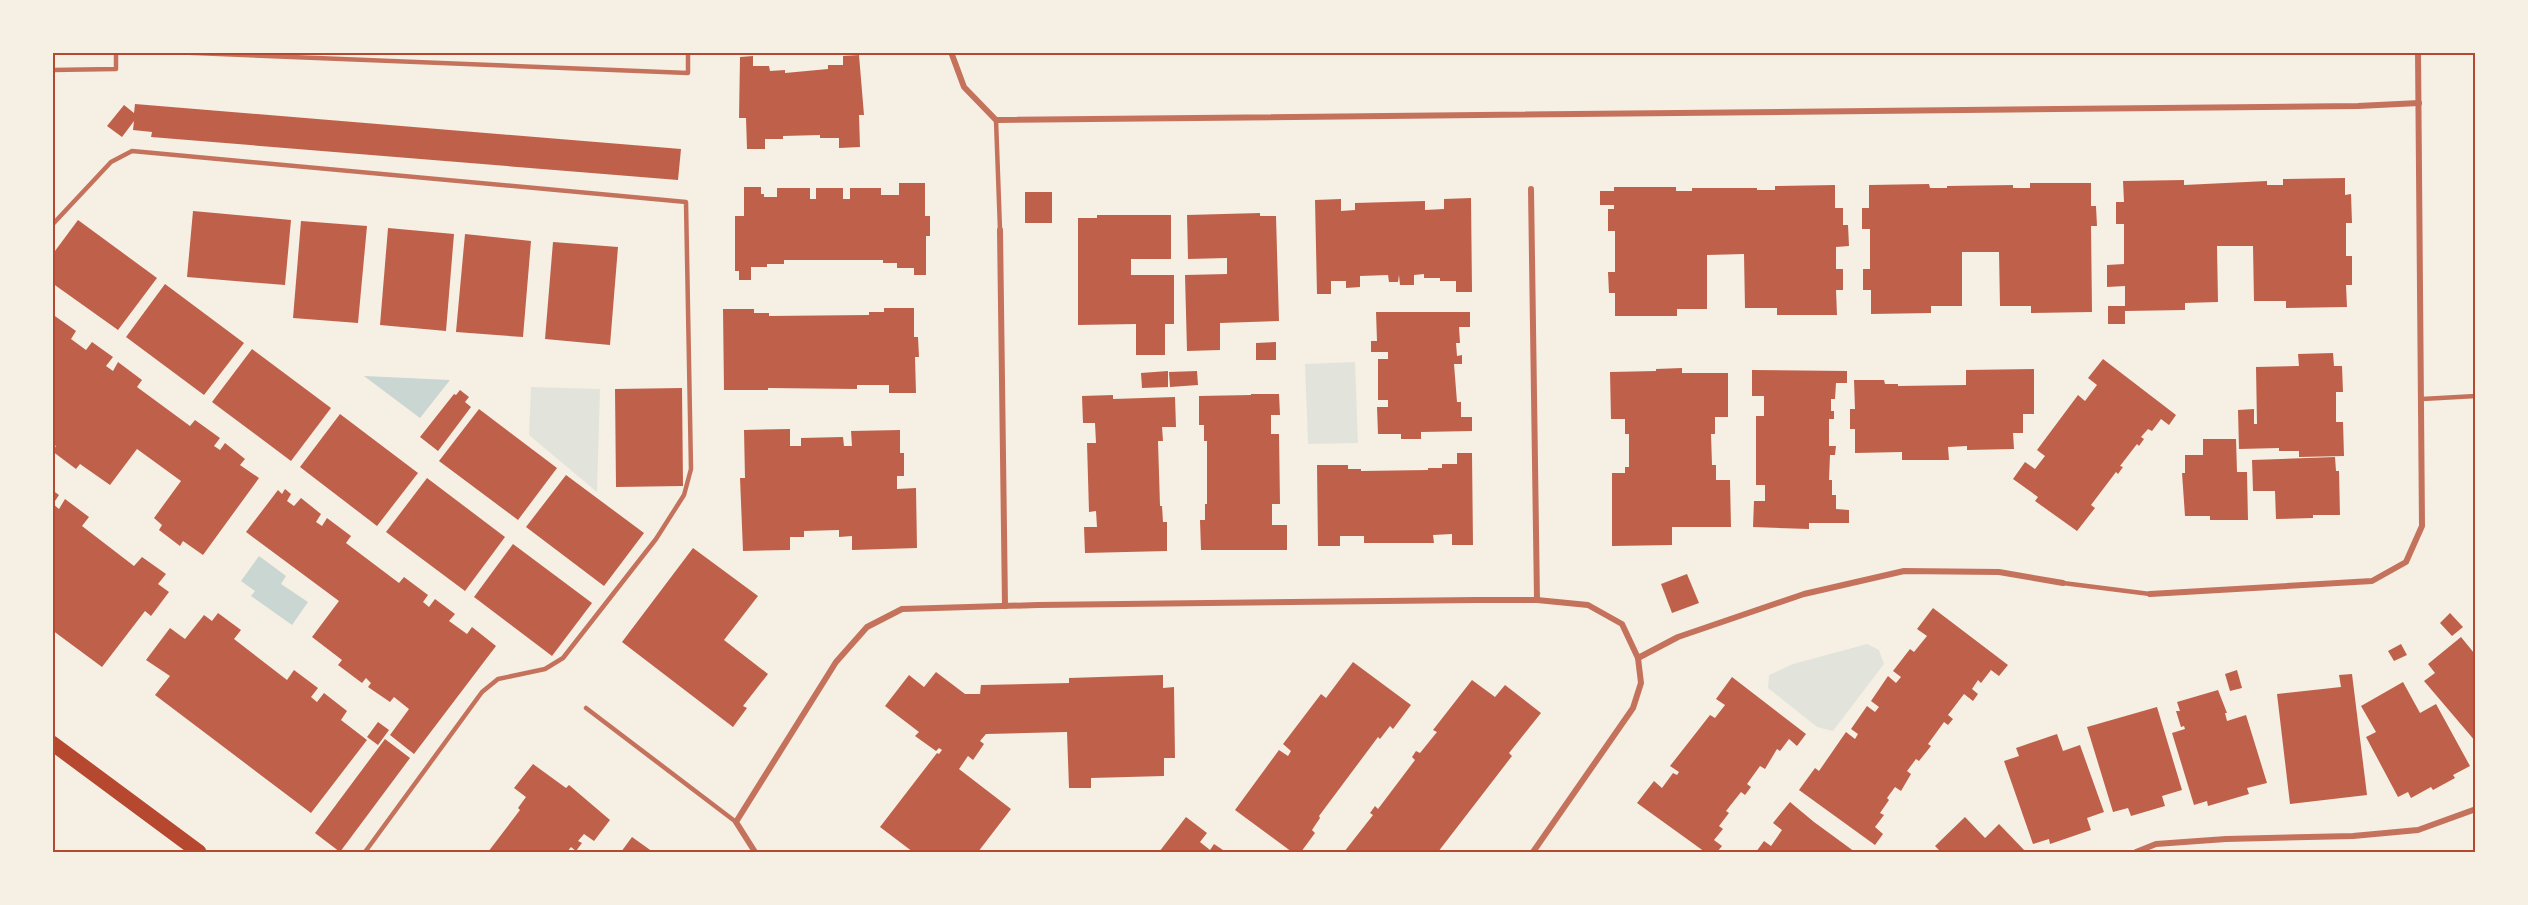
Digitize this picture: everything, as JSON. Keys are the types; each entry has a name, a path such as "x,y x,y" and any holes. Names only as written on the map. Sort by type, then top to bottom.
{"main road":[{"path":"52,743 199,852"}],"street":[{"path":"951,52 964,87 996,120 2419,103"},
{"path":"2150,594 2372,581 2406,562 2422,526 2418,52"},
{"path":"1532,189 1537,600"},
{"path":"1000,231 1005,606"},
{"path":"1638,658 1678,638 1804,594 1904,571 1999,572 2063,583"},
{"path":"755,852 736,822 836,662 867,627 902,609 1537,600 1588,605 1622,624 1638,658 1641,683 1633,708 1533,852"},
{"path":"2136,852 2156,844 2226,839 2353,836 2418,830 2475,809"}],"lane":[{"path":"52,70 116,69 116,52"},
{"path":"170,52 688,73 688,52"},
{"path":"996,120 1000,231"},
{"path":"52,225 111,162 132,151 686,202 692,469 684,495 656,539 563,658 545,669 498,679 482,692 365,852"},
{"path":"2422,399 2475,396"},
{"path":"2063,583 2150,594"},
{"path":"586,708 736,822"}],"shaded area":[{"path":"1355,362 1358,443 1308,444 1305,364"},
{"path":"364,376 450,380 420,418"},
{"path":"531,387 600,389 597,492 529,435"},
{"path":"259,556 286,576 281,584 308,602 292,625 251,596 255,591 241,581"},
{"path":"1867,644 1879,650 1884,664 1833,731 1817,727 1768,688 1769,675 1793,664"}],"building":[{"path":"859,55 864,115 859,115 860,147 839,148 839,138 820,138 820,135 765,139 765,149 747,149 746,118 739,118 740,57 753,56 753,66 769,66 770,71 785,70 785,73 828,69 828,65 843,65 843,56"},
{"path":"135,104 681,149 678,180 151,137 152,132 133,130 134,121 122,137 107,126 124,105 134,113"},
{"path":"2345,178 2345,195 2351,194 2352,223 2346,223 2346,256 2352,256 2352,285 2346,285 2347,307 2286,308 2286,301 2254,301 2253,246 2217,246 2218,302 2185,303 2185,310 2125,311 2125,324 2108,324 2108,306 2125,306 2125,286 2107,287 2107,265 2124,264 2124,224 2116,224 2116,202 2124,202 2123,181 2184,180 2184,185 2267,181 2267,185 2283,185 2283,179"},
{"path":"899,183 925,183 925,216 930,216 930,236 926,236 926,275 914,275 914,268 897,268 897,263 883,263 883,260 784,260 784,264 751,267 751,280 739,280 739,271 735,271 735,216 744,216 744,187 761,187 761,194 764,194 764,197 777,197 777,188 810,188 810,199 816,199 816,188 843,188 843,199 850,199 850,188 881,188 881,195 899,195"},
{"path":"2030,183 2091,183 2091,206 2096,206 2097,226 2091,226 2092,312 2031,313 2031,306 2000,306 1999,252 1962,252 1962,306 1931,306 1931,313 1871,314 1871,290 1863,290 1863,269 1870,269 1870,229 1862,229 1862,208 1869,208 1869,185 1929,184 1930,188 1947,188 1947,186 2013,185 2013,188 2030,188"},
{"path":"1835,185 1835,208 1843,208 1843,225 1848,225 1849,246 1836,247 1836,269 1843,269 1843,290 1836,290 1837,315 1777,315 1777,308 1745,308 1744,254 1707,255 1707,309 1677,309 1677,316 1615,316 1615,293 1609,293 1608,272 1615,272 1615,231 1608,231 1608,209 1614,209 1614,205 1600,205 1600,191 1614,191 1614,187 1676,187 1676,191 1692,191 1692,188 1775,190 1775,186"},
{"path":"1025,192 1052,192 1052,223 1025,223"},
{"path":"1471,198 1472,292 1456,292 1456,281 1424,278 1424,274 1414,275 1414,285 1400,285 1399,275 1398,282 1389,282 1388,275 1360,276 1360,287 1346,288 1346,281 1331,281 1331,294 1317,294 1315,200 1341,199 1341,211 1355,210 1355,203 1425,201 1425,210 1444,209 1444,199"},
{"path":"193,211 291,220 285,285 187,277"},
{"path":"1260,213 1260,216 1276,216 1279,321 1220,323 1220,350 1187,351 1185,275 1227,274 1227,258 1188,259 1187,215"},
{"path":"1097,215 1171,215 1171,259 1131,259 1131,275 1174,275 1174,324 1165,324 1165,355 1136,355 1136,324 1078,325 1078,218 1097,218"},
{"path":"78,220 157,278 118,330 52,283 52,255"},
{"path":"301,221 367,226 358,323 293,318"},
{"path":"388,228 454,234 446,331 380,325"},
{"path":"465,234 531,241 523,337 456,332"},
{"path":"553,242 618,247 610,345 545,339"},
{"path":"165,284 244,343 204,395 126,337"},
{"path":"884,308 914,308 914,337 918,337 919,357 915,357 916,393 889,393 889,385 857,385 857,389 724,390 723,309 754,309 754,313 769,313 769,316 869,315 869,312 884,312"},
{"path":"1376,312 1470,312 1470,327 1459,327 1460,343 1456,343 1457,356 1462,355 1462,364 1454,364 1457,402 1461,402 1461,417 1472,417 1472,431 1421,432 1421,439 1401,439 1401,434 1378,434 1377,407 1388,407 1388,400 1378,400 1378,359 1388,359 1388,352 1371,352 1371,341 1377,341"},
{"path":"52,314 76,331 71,339 86,350 92,342 113,357 106,366 113,371 118,362 142,380 137,387 190,426 195,420 220,438 214,446 220,450 225,443 245,459 240,465 259,478 203,555 183,541 180,546 159,530 162,525 154,518 181,481 137,449 110,485 80,464 76,469 52,451 56,446 52,444"},
{"path":"1276,342 1276,360 1256,360 1256,343"},
{"path":"252,349 331,408 291,461 212,402"},
{"path":"2333,353 2334,366 2342,366 2343,392 2336,392 2336,422 2343,422 2344,456 2299,457 2299,451 2279,451 2279,448 2239,449 2238,410 2254,409 2254,424 2257,424 2256,367 2299,366 2298,354"},
{"path":"2103,359 2176,415 2169,425 2161,419 2152,431 2148,429 2141,437 2144,439 2139,446 2137,444 2120,466 2123,467 2118,474 2116,472 2091,505 2095,508 2077,531 2035,501 2038,497 2013,479 2025,462 2035,469 2045,456 2037,450 2078,395 2085,401 2097,385 2088,378"},
{"path":"1682,368 1682,373 1728,373 1728,417 1715,417 1715,434 1711,434 1712,465 1716,465 1716,480 1730,480 1731,527 1672,527 1672,545 1612,546 1612,473 1625,473 1625,467 1629,467 1629,434 1625,434 1625,419 1611,419 1610,372"},
{"path":"2034,369 2034,414 2023,414 2023,433 2013,433 2014,449 1967,450 1967,446 1948,447 1949,460 1902,460 1902,452 1855,453 1855,429 1850,429 1850,409 1855,409 1854,380 1884,380 1885,384 1898,384 1898,386 1966,385 1966,370"},
{"path":"1752,370 1847,371 1847,383 1836,383 1835,399 1831,399 1834,419 1829,419 1829,446 1836,446 1835,455 1830,455 1829,480 1832,480 1832,495 1836,495 1836,509 1849,510 1849,523 1809,523 1809,529 1753,527 1754,501 1765,501 1765,485 1756,485 1756,416 1764,416 1764,396 1752,396"},
{"path":"1168,371 1168,387 1142,388 1141,373"},
{"path":"1197,371 1198,385 1170,387 1169,372"},
{"path":"682,388 683,486 616,487 615,389"},
{"path":"460,390 469,397 465,402 471,407 438,451 420,437 454,394 456,395"},
{"path":"1279,394 1280,415 1271,415 1271,434 1279,434 1280,504 1272,504 1272,525 1287,525 1287,550 1201,550 1200,520 1205,520 1205,504 1207,504 1207,441 1204,441 1204,425 1199,425 1199,396"},
{"path":"1113,395 1113,399 1175,397 1176,427 1162,427 1163,441 1158,441 1160,506 1162,506 1163,522 1167,522 1167,551 1085,553 1084,527 1097,527 1096,511 1089,512 1087,443 1096,443 1095,423 1083,423 1082,396"},
{"path":"479,409 557,468 518,520 439,461"},
{"path":"340,414 418,473 377,526 300,467"},
{"path":"790,429 790,446 801,446 801,438 843,437 844,446 852,446 851,431 900,430 900,453 904,453 904,476 897,476 897,489 916,488 917,548 852,550 852,536 839,537 839,530 804,531 804,537 790,537 790,550 743,551 740,478 745,478 744,430"},
{"path":"2203,439 2236,439 2237,472 2247,472 2248,520 2210,520 2210,516 2185,516 2182,473 2185,473 2185,455 2203,455"},
{"path":"1457,453 1472,453 1473,545 1452,545 1452,534 1433,535 1434,543 1364,543 1364,536 1340,536 1340,546 1318,546 1317,465 1348,465 1348,469 1361,469 1361,471 1428,470 1428,468 1442,468 1442,464 1457,464"},
{"path":"2335,457 2336,471 2339,471 2340,515 2276,519 2275,491 2253,491 2252,460"},
{"path":"566,475 644,533 604,586 526,527"},
{"path":"427,478 505,537 465,591 386,532"},
{"path":"285,489 291,494 287,501 294,506 301,498 321,514 316,522 322,526 327,518 351,536 346,543 399,583 404,577 428,595 423,602 429,607 435,599 455,614 449,621 467,634 472,627 496,646 414,754 390,735 409,709 394,697 390,702 368,687 371,683 366,678 362,683 338,665 342,660 312,637 339,601 246,532 278,490 282,494"},
{"path":"52,490 59,495 53,504 59,509 65,499 89,517 82,526 134,566 142,557 166,574 158,584 169,592 151,616 145,611 102,667 52,630"},
{"path":"513,544 592,603 552,656 474,597"},
{"path":"693,548 758,596 724,640 768,674 743,706 747,708 733,727 622,642"},
{"path":"1687,574 1699,603 1672,613 1661,584"},
{"path":"1933,608 2008,665 1999,676 1991,670 1981,683 1978,680 1972,689 1978,694 1973,701 1964,694 1948,715 1953,719 1948,725 1944,722 1928,744 1931,746 1919,761 1916,759 1907,771 1911,774 1901,791 1895,787 1887,798 1889,800 1880,813 1884,815 1875,827 1883,834 1875,845 1799,790 1815,768 1819,771 1846,732 1855,739 1858,734 1851,729 1867,706 1875,712 1879,707 1871,701 1888,676 1896,683 1901,677 1893,671 1910,649 1914,652 1927,636 1917,629"},
{"path":"218,613 241,630 234,639 287,680 294,670 318,688 311,697 317,702 324,693 347,711 341,720 367,740 311,813 155,695 170,676 146,660 170,628 185,639 204,615 212,621"},
{"path":"2450,613 2463,627 2452,636 2440,623"},
{"path":"2461,637 2474,653 2476,651 2476,742 2424,681 2435,673 2428,664"},
{"path":"2401,644 2407,655 2394,661 2388,651"},
{"path":"1353,662 1411,705 1393,729 1390,726 1380,739 1378,737 1319,816 1312,830 1315,833 1301,852 1292,852 1235,810 1279,750 1288,756 1291,751 1283,744 1321,694 1326,698"},
{"path":"2237,670 2242,688 2230,691 2225,674"},
{"path":"936,672 965,694 980,694 981,685 1069,683 1069,678 1163,675 1163,688 1174,687 1175,758 1164,758 1164,776 1091,778 1091,788 1069,788 1067,732 986,734 980,741 984,744 973,760 968,756 959,769 1011,809 978,852 913,852 880,827 937,753 939,754 942,750 939,748 936,751 915,736 919,732 885,706 909,675 924,687"},
{"path":"2352,674 2367,795 2290,804 2277,694 2341,687 2339,675"},
{"path":"1732,677 1806,734 1797,746 1789,739 1780,751 1777,749 1765,769 1760,766 1747,784 1751,787 1745,795 1741,792 1726,811 1729,813 1719,826 1723,829 1714,840 1722,846 1717,852 1705,852 1637,803 1654,781 1662,788 1673,773 1677,775 1679,772 1670,766 1710,715 1715,718 1725,705 1716,699"},
{"path":"1472,680 1495,697 1505,685 1541,713 1509,753 1512,756 1438,852 1344,852 1373,815 1370,813 1375,806 1378,809 1415,760 1412,757 1416,751 1420,753 1437,732 1433,730"},
{"path":"2403,682 2420,713 2436,704 2470,766 2453,775 2455,778 2433,790 2431,787 2411,798 2408,792 2398,797 2366,737 2376,732 2361,706"},
{"path":"2218,690 2227,713 2225,713 2227,721 2246,715 2267,783 2247,788 2249,794 2208,806 2207,801 2194,805 2172,733 2185,729 2184,726 2181,727 2176,711 2180,711 2177,702"},
{"path":"2157,707 2182,790 2162,796 2165,806 2131,816 2128,808 2113,812 2087,727"},
{"path":"378,722 389,730 378,745 367,737"},
{"path":"2057,734 2063,751 2080,745 2104,812 2087,818 2091,830 2050,844 2049,839 2033,844 2004,761 2019,756 2016,748"},
{"path":"385,739 410,758 340,852 315,833"},
{"path":"533,764 566,788 569,785 610,820 594,841 584,834 578,841 582,843 576,851 571,847 567,852 488,852 520,810 518,808 526,797 514,788"},
{"path":"1790,802 1855,852 1756,852 1764,841 1771,846 1782,830 1773,823"},
{"path":"1186,817 1207,833 1200,842 1210,850 1214,844 1226,852 1159,852"},
{"path":"1965,817 1985,838 1999,824 2026,852 1941,852 1935,846"},
{"path":"632,837 653,852 621,852"}]}
